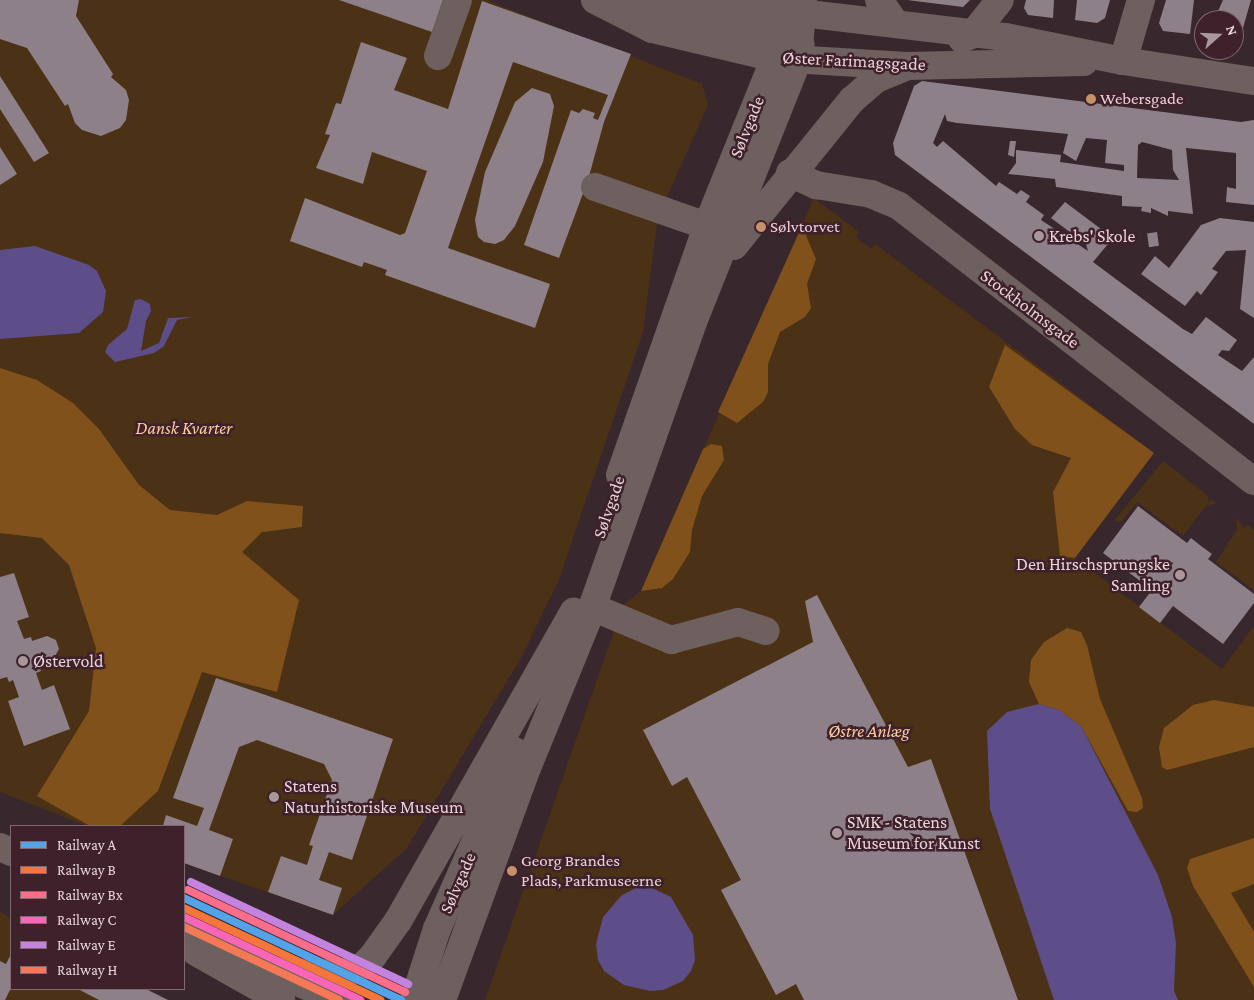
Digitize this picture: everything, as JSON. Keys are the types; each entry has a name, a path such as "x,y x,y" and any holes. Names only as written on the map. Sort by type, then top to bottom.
{"street":[{"path":"438,56 458,0"},
{"path":"878,0 896,24"},
{"path":"973,34 1000,0"},
{"path":"1123,61 1141,0"},
{"name":"Øster Farimagsgade","path":"599,1 652,29 789,50 917,61 1123,61"},
{"name":"Øster Farimagsgade","path":"703,1 801,7 896,24 1039,42 1123,61 1254,81"},
{"name":"Sølvgade","path":"442,1000 583,609 695,317 789,50 801,7"},
{"name":"Sølvgade","path":"695,317 743,230 852,100 876,79 973,34"},
{"name":"Sølvgade","path":"414,1000 437,929 583,609 661,348 707,226 789,50"},
{"name":"Stockholmsgade","path":"790,173 816,185 871,194 898,206 1254,481"},
{"path":"595,187 707,226"},
{"path":"276,972 341,974 362,966 373,956 402,914 583,609 671,640 738,622 766,631"},
{"path":"185,933 339,1000"},
{"path":"185,945 282,1000"},
{"path":"185,951 253,1000"}],"green space":[{"name":"Dansk Kvarter","path":"0,0 487,0 702,84 708,105 658,217 643,332 559,580 521,658 407,848 333,915 185,863 185,825 84,825 0,792"},
{"name":"Østre Anlæg","path":"814,198 859,232 856,237 871,249 875,244 1154,453 1075,558 1222,669 1254,626 1254,1000 485,1000 623,605 641,591"},
{"path":"1163,461 1208,496 1209,502 1212,500 1217,503 1206,506 1183,536 1137,502 1121,522 1114,521"},
{"path":"1236,517 1244,528 1247,525 1254,530 1254,590 1216,562 1237,530"},
{"path":"0,912 10,917 10,990 148,990 168,1000 0,1000"}],"shaded area":[{"path":"802,226 816,259 807,284 811,308 805,317 780,332 768,364 768,392 763,402 737,423 718,412"},
{"path":"35,246 89,265 97,271 106,291 103,312 79,333 0,339 0,250"},
{"path":"141,299 150,304 151,311 146,321 141,351 159,343 168,318 192,317 177,320 164,346 154,353 115,362 105,352 108,345 127,329 135,300"},
{"path":"1005,345 1154,453 1075,558 1060,556 1053,492 1071,458 1032,445 1015,429 989,387"},
{"path":"0,368 37,380 73,403 99,429 139,485 170,510 217,515 247,501 303,506 302,527 262,532 242,552 299,600 277,692 202,672 158,791 121,825 88,825 37,796 89,711 96,648 69,565 42,538 0,533"},
{"path":"711,444 722,446 724,460 702,496 692,530 690,552 673,579 662,588 641,591 703,449"},
{"path":"1067,628 1081,632 1087,645 1100,699 1142,798 1143,808 1137,812 1128,811 1081,726 1059,710 1039,704 1029,682 1031,660 1044,642"},
{"path":"1214,700 1254,707 1254,747 1167,770 1162,767 1159,747 1164,728 1193,705"},
{"path":"1039,704 1059,710 1081,726 1158,875 1172,917 1176,943 1174,991 1178,1000 1054,1000 990,809 987,731 1007,712"},
{"path":"1254,838 1254,884 1231,893 1254,932 1254,987 1193,886 1187,868 1190,859"},
{"path":"638,887 652,888 671,897 693,935 695,960 691,971 683,981 663,990 650,991 624,985 604,971 598,960 596,944 603,917 622,895"}],"building":[{"path":"0,0 79,0 76,16 113,74 111,77 126,90 129,100 126,120 120,128 101,136 82,130 75,123 68,104 65,106 27,48 0,39"},
{"path":"339,0 443,0 432,32"},
{"path":"907,0 970,0 963,7"},
{"path":"1026,0 1054,0 1053,18 1028,15 1024,8"},
{"path":"1077,0 1110,0 1105,18 1097,23 1075,20"},
{"path":"1166,0 1194,0 1190,34 1163,31 1159,23"},
{"path":"1223,0 1251,0 1244,24 1244,10 1218,10"},
{"path":"482,1 631,54 604,122 588,180 559,258 524,245 571,110 579,113 583,109 595,113 593,118 598,120 608,95 513,62 448,248 550,284 535,328 385,275 387,270 364,262 362,267 290,241 305,198 400,235 405,233 427,171 372,152 363,184 316,168 330,135 325,134 336,103 341,104 361,42 407,58 394,90 448,109"},
{"path":"0,76 49,153 34,162 0,109"},
{"path":"922,81 1241,122 1254,120 1254,205 1226,202 1227,187 1236,189 1236,153 1186,148 1193,214 1168,211 1168,216 1151,208 1151,213 1141,211 1142,207 1122,206 1122,196 1056,187 1055,179 1008,174 1016,163 1016,150 1061,155 1060,162 1124,171 1124,165 1105,163 1107,140 1086,138 1076,161 1063,153 1068,134 957,123 947,121 945,114 933,143 937,147 943,141 996,186 999,182 1017,194 1021,190 1030,196 1026,202 1044,215 1041,220 1088,251 1086,244 1051,218 1065,202 1113,238 1093,262 1192,334 1206,317 1237,340 1229,351 1222,350 1218,355 1242,371 1254,357 1254,424 895,155 893,143 914,86","holes":["1142,142 1172,150 1173,170 1179,180 1137,178 1138,145"]},
{"path":"532,88 550,94 554,106 543,162 515,226 504,240 495,244 484,242 478,237 475,220 485,172 515,102"},
{"path":"1010,141 1016,141 1014,157 1008,155"},
{"path":"0,147 17,174 0,185"},
{"path":"1220,218 1254,222 1254,318 1240,309 1246,250 1226,251 1212,269 1218,272 1201,295 1197,291 1185,306 1141,274 1155,256 1169,268 1201,225"},
{"path":"1157,232 1159,246 1149,247 1147,233"},
{"name":"Den Hirschsprungske Samling","path":"1138,506 1187,543 1191,538 1212,554 1208,559 1254,594 1254,603 1223,644 1173,606 1160,623 1139,607 1152,590 1103,553"},
{"name":"Østervold","path":"14,573 29,617 17,621 24,639 31,637 32,641 47,636 56,640 59,649 54,658 39,664 41,671 36,673 42,690 54,685 70,729 24,746 8,701 19,697 13,680 9,682 7,677 0,679 0,577"},
{"name":"SMK - Statens Museum for Kunst","path":"817,595 908,767 931,759 1018,1000 804,1000 796,984 776,995 721,890 741,880 687,777 672,786 643,730 813,642 805,601"},
{"path":"216,678 393,739 352,860 329,852 319,880 342,888 333,915 268,892 281,856 307,865 313,846 309,845 332,780 324,764 257,740 239,747 209,830 233,839 220,876 185,863 185,825 163,825 166,815 197,826 204,808 173,798"},
{"path":"10,956 10,990 5,1000 0,1000 0,961 6,964"},
{"path":"80,990 148,990 168,1000 99,1000"}],"rail line":[{"name":"E","path":"191,882 408,984"},
{"name":"Bx","path":"188,890 405,992"},
{"name":"A","path":"185,898 401,1000"},
{"name":"B","path":"185,908 380,1000"},
{"name":"C","path":"185,917 360,1000"},
{"name":"H","path":"185,927 339,1000"}],"place":[{"name":"Webersgade","path":"1091,99"},
{"name":"Sølvtorvet","path":"761,227"},
{"name":"Krebs' Skole","path":"1039,236"},
{"name":"Den Hirschsprungske Samling","path":"1180,575"},
{"name":"Østervold","path":"23,661"},
{"name":"Statens Naturhistoriske Museum","path":"274,797"},
{"name":"SMK - Statens Museum for Kunst","path":"837,833"},
{"name":"Georg Brandes Plads, Parkmuseerne","path":"512,871"}]}
